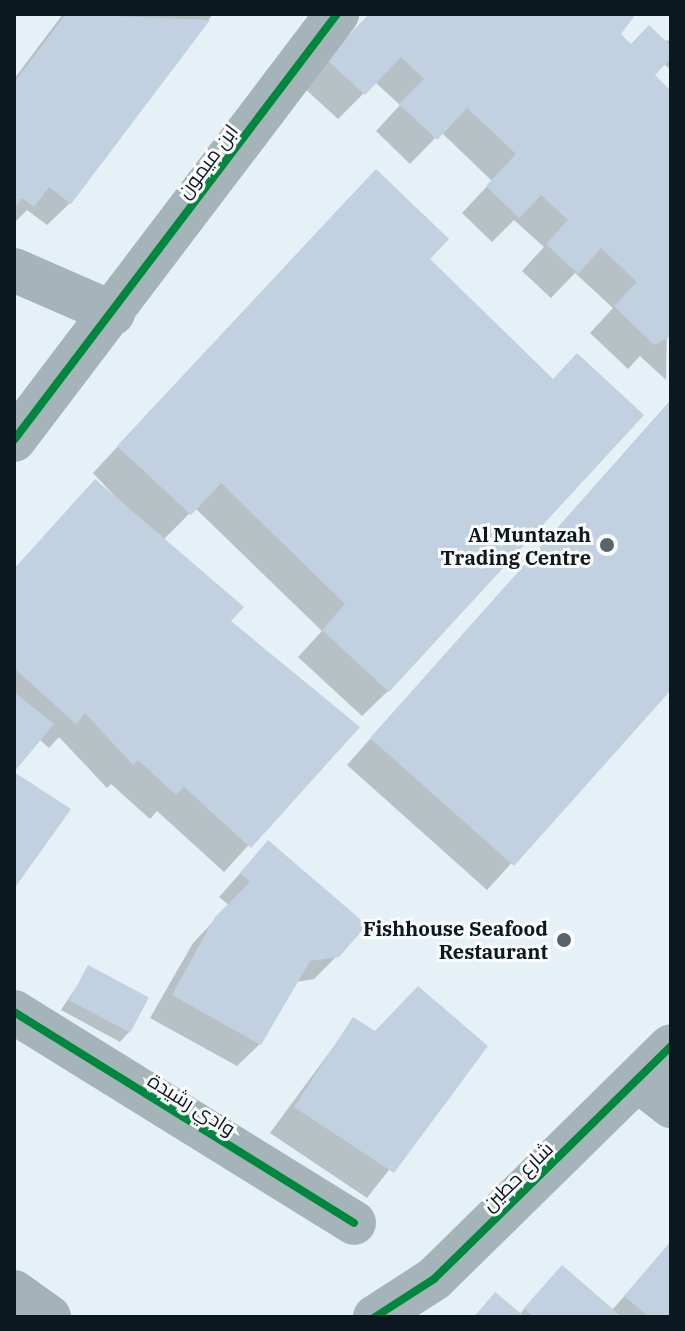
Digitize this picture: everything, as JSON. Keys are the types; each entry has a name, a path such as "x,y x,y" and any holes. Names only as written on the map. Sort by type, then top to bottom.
{"street":[{"name":"ابن ميمون","path":"14,440 337,14"},
{"path":"14,270 113,313"},
{"name":"وادي رشيدة","path":"14,1012 354,1223"},
{"name":"شارع حطين","path":"375,1317 426,1298 655,1093 671,1046"},
{"path":"14,1292 49,1317"}],"building":[{"path":"66,14 210,20 71,204 49,187 34,207 22,198 14,209 14,83"},
{"path":"369,14 636,14 621,34 631,44 649,25 671,46 671,58 655,75 671,91 671,336 654,345 614,306 637,282 601,248 578,274 546,244 568,220 541,195 519,218 486,186 516,154 467,108 437,140 399,104 424,79 401,57 365,95 326,59"},
{"path":"376,169 449,239 430,259 553,379 577,353 644,415 389,692 322,630 345,604 221,483 191,515 117,446"},
{"name":"Al Muntazah Trading Centre","path":"671,401 671,690 514,866 370,738"},
{"path":"95,479 244,607 231,621 360,727 251,848 184,787 176,795 138,760 133,765 85,713 76,724 14,668 14,569"},
{"path":"14,692 54,724 14,772"},
{"path":"14,772 71,809 14,889"},
{"path":"268,840 367,925 339,957 310,961 261,1045 172,995 215,917 250,882 240,873"},
{"path":"88,965 149,997 130,1033 69,1000"},
{"path":"418,986 488,1046 394,1173 294,1107 353,1017 375,1031"},
{"path":"671,1241 671,1317 649,1317 624,1296"},
{"path":"562,1265 622,1317 534,1317 524,1308"},
{"path":"495,1292 525,1317 474,1317"}],"cycle path":[{"path":"14,440 337,14"},
{"path":"14,1012 354,1223"},
{"path":"375,1317 434,1279 671,1046"}],"place":[{"name":"Al Muntazah Trading Centre","path":"607,545"},
{"name":"Fishhouse Seafood Restaurant","path":"564,940"}]}
